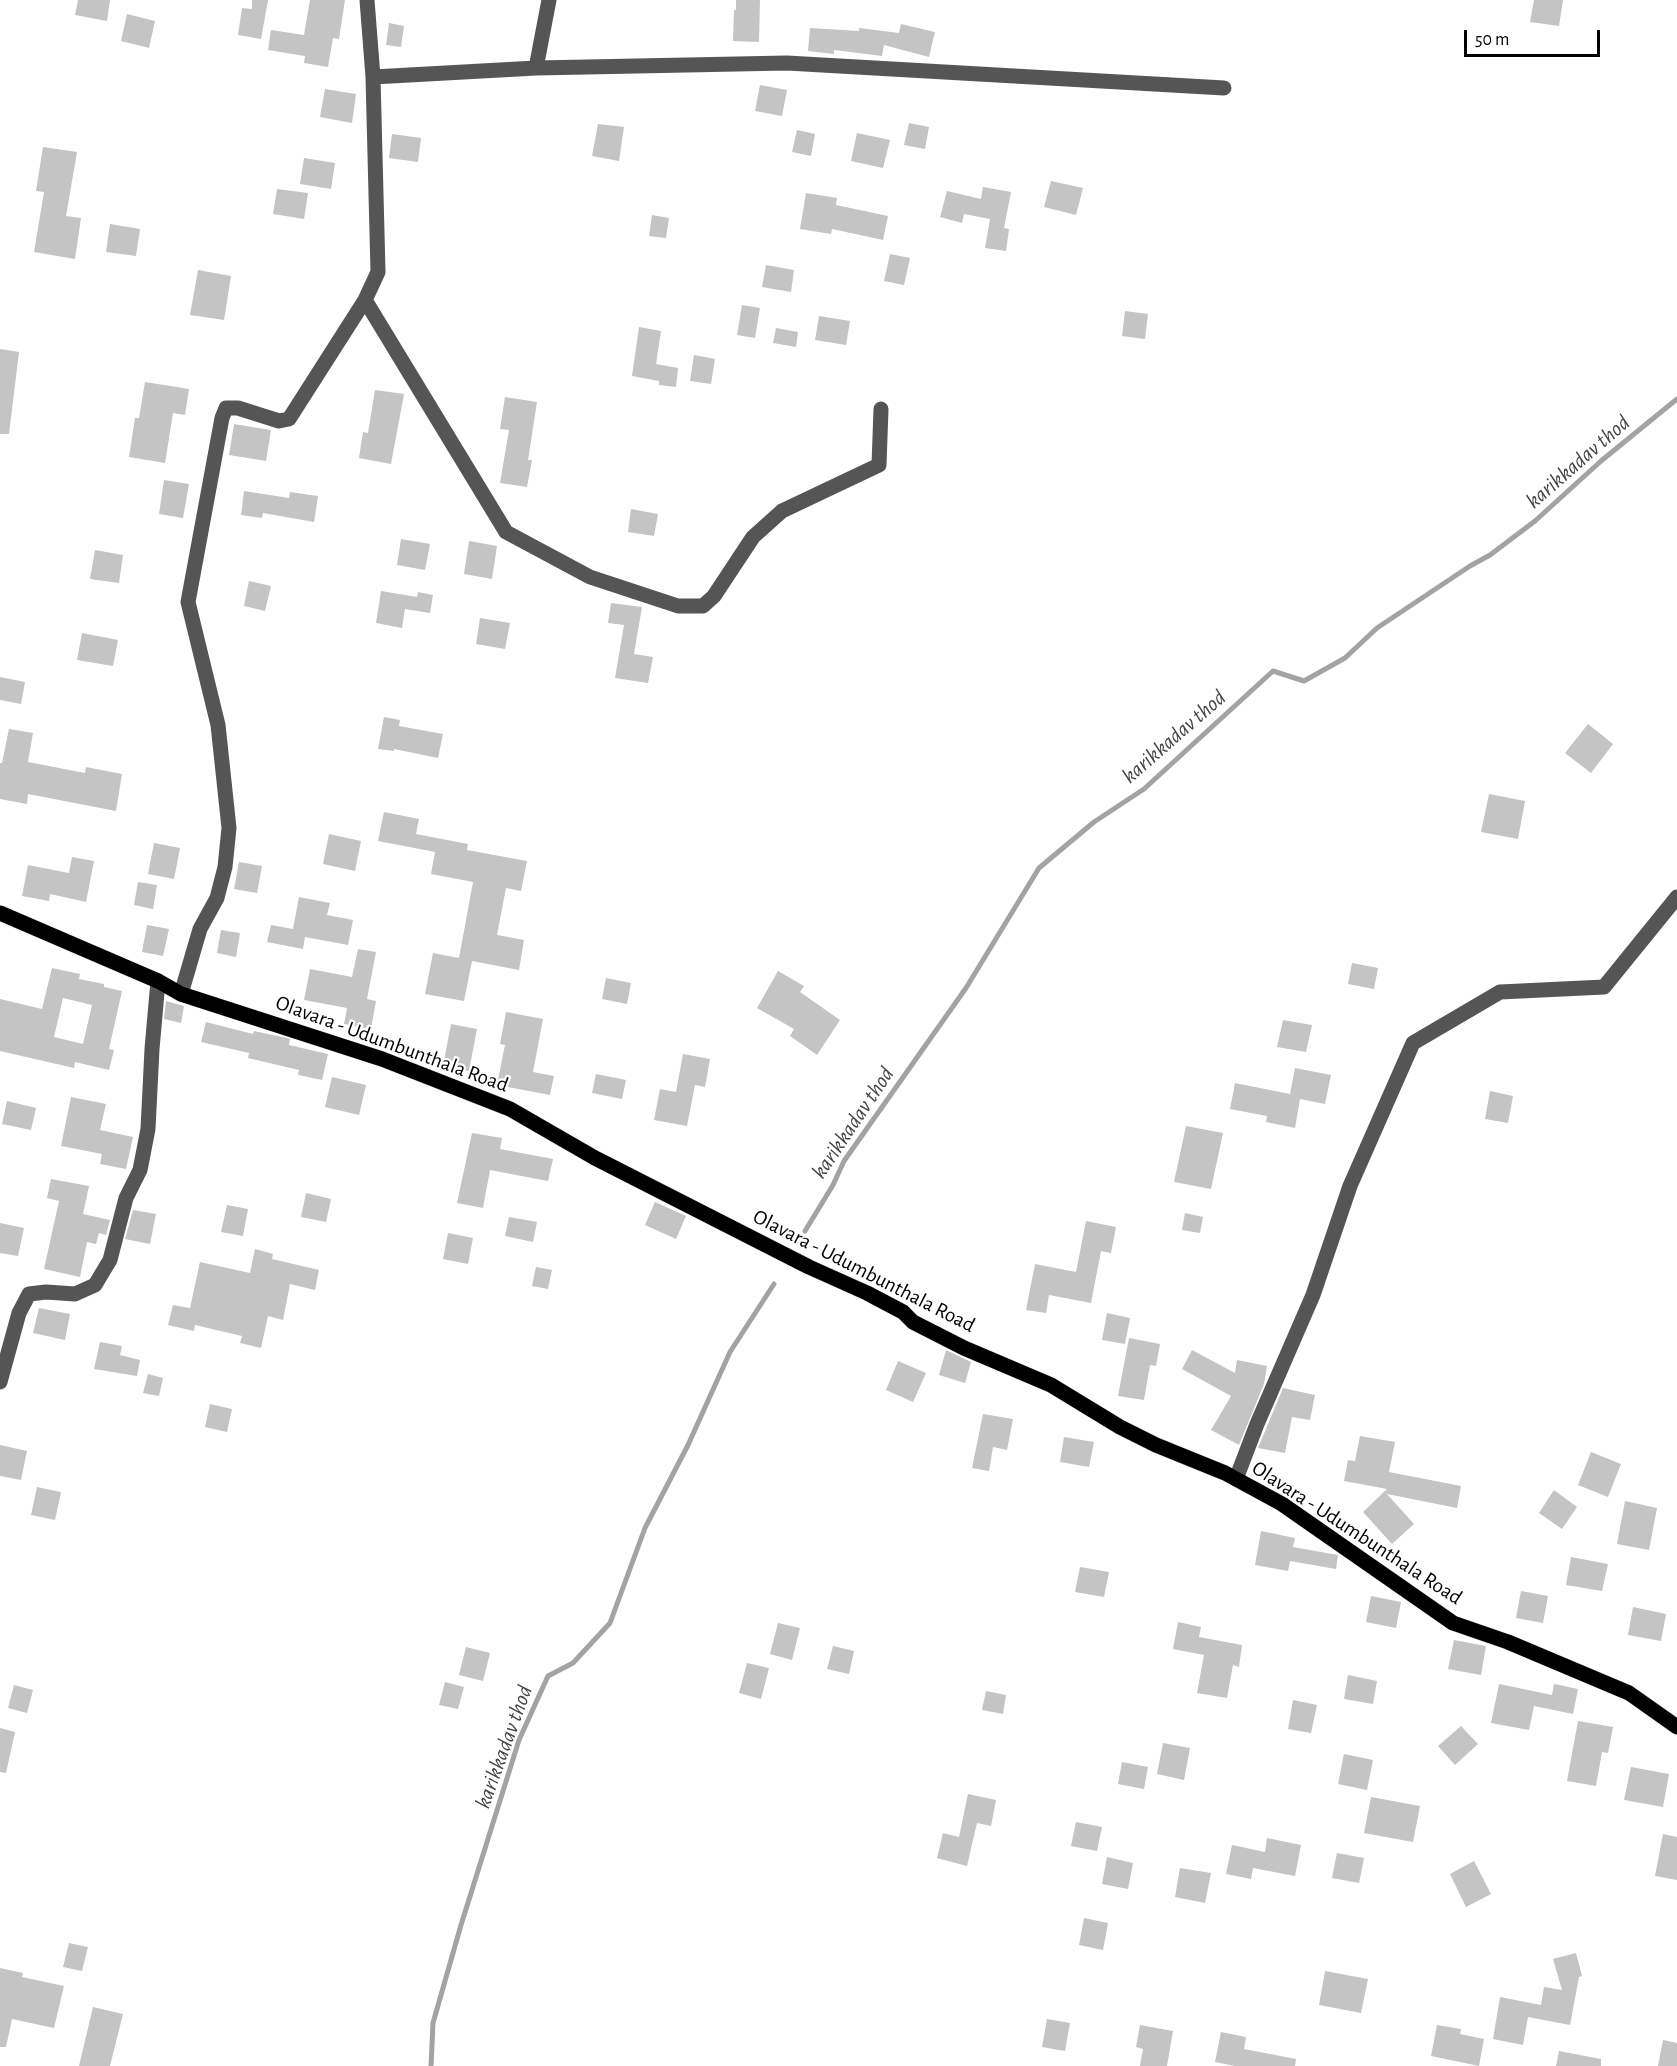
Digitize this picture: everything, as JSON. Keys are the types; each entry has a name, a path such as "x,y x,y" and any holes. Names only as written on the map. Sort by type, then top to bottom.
{"main road":[{"name":"Olavara - Udumbunthala Road","path":"0,913 158,981 181,994 382,1059 510,1109 595,1158 903,1312 913,1322 964,1348 1051,1385 1120,1426 1236,1479 1282,1504 1453,1623 1508,1642 1629,1693 1677,1727"}],"street":[{"path":"181,994 200,929 217,898 225,867 229,828 218,725 188,602 222,418 226,408 238,408 279,421 289,419 365,300 378,272 373,77 367,0"},
{"path":"536,68 549,0"},
{"path":"373,77 536,68 787,63 1224,88"},
{"path":"365,300 506,532 590,577 678,606 703,606 714,596 753,537 782,511 879,465 882,409"},
{"path":"1236,1479 1257,1424 1313,1295 1350,1186 1413,1043 1500,992 1604,987 1677,897"},
{"path":"0,1382 19,1313 29,1294 46,1292 75,1294 95,1284 110,1260 126,1198 140,1170 148,1129 158,981"}],"building":[{"path":"78,0 110,0 107,21 75,15"},
{"path":"252,0 268,0 261,39 238,35 242,8 252,9"},
{"path":"310,0 345,0 339,39 333,38 328,67 304,63 305,56 268,50 271,30 304,35"},
{"path":"736,0 760,0 759,42 733,41"},
{"path":"1534,0 1563,0 1559,26 1530,22"},
{"path":"127,14 155,21 149,48 121,41"},
{"path":"389,23 404,26 401,47 386,45"},
{"path":"901,24 935,32 929,57 884,45 882,56 834,50 834,54 808,51 810,28 859,31 859,28 899,33"},
{"path":"760,85 787,90 782,116 755,111"},
{"path":"325,89 356,94 352,123 320,117"},
{"path":"909,123 929,127 925,149 904,145"},
{"path":"598,124 624,127 619,161 592,156"},
{"path":"797,130 815,134 811,156 792,152"},
{"path":"857,133 890,140 883,168 851,161"},
{"path":"392,134 421,138 418,162 389,158"},
{"path":"43,147 77,152 66,216 81,218 75,259 34,252 44,192 36,191"},
{"path":"304,158 335,163 331,189 300,184"},
{"path":"1051,181 1083,188 1076,215 1044,207"},
{"path":"983,187 1011,192 1004,228 1009,229 1006,251 985,248 990,219 964,214 962,223 940,217 947,191 981,199"},
{"path":"277,189 308,193 304,219 273,214"},
{"path":"806,193 837,198 836,205 888,216 883,240 832,229 831,234 800,229"},
{"path":"652,215 669,218 666,238 649,236"},
{"path":"110,224 140,229 136,256 106,252"},
{"path":"890,254 910,258 904,285 884,281"},
{"path":"766,265 794,270 791,292 762,287"},
{"path":"198,270 231,276 224,320 190,315"},
{"path":"742,305 760,308 755,338 737,335"},
{"path":"1125,311 1148,314 1145,339 1122,336"},
{"path":"819,316 850,321 846,345 815,340"},
{"path":"639,327 661,331 656,364 678,368 676,387 659,385 659,381 632,376"},
{"path":"776,328 798,332 796,347 773,343"},
{"path":"0,349 19,352 9,434 0,434"},
{"path":"694,355 715,359 711,384 690,381"},
{"path":"145,382 189,389 185,415 173,413 165,463 129,457 135,418 139,418"},
{"path":"375,390 404,394 391,464 359,458 363,432 368,433"},
{"path":"505,397 537,402 528,460 532,460 527,487 500,483 509,430 500,429"},
{"path":"234,424 271,430 266,461 229,455"},
{"path":"164,480 189,484 183,518 159,514"},
{"path":"244,491 289,498 290,492 318,496 314,522 263,513 262,518 241,515"},
{"path":"631,509 658,514 654,536 628,532"},
{"path":"401,539 430,544 425,570 397,565"},
{"path":"469,541 497,546 492,579 464,574"},
{"path":"95,550 123,555 119,583 90,579"},
{"path":"249,581 271,586 265,611 244,606"},
{"path":"381,591 417,597 418,592 433,595 430,613 405,609 402,628 376,623"},
{"path":"611,603 642,607 634,654 653,657 648,683 615,678 624,625 608,623"},
{"path":"480,618 510,623 505,649 476,644"},
{"path":"82,633 118,640 113,666 77,660"},
{"path":"0,677 25,682 21,704 0,700"},
{"path":"384,717 400,720 399,726 443,734 438,758 394,749 394,751 378,749"},
{"path":"1588,724 1613,744 1591,773 1565,753"},
{"path":"9,729 33,733 28,762 85,773 86,767 122,774 116,811 28,794 27,804 0,799 0,763 2,763"},
{"path":"1489,794 1525,801 1518,839 1481,832"},
{"path":"384,812 419,819 416,834 468,844 467,850 527,861 521,891 506,888 497,935 524,940 519,970 472,961 464,1001 425,994 433,953 459,958 473,882 431,874 435,852 378,841"},
{"path":"329,834 361,841 355,871 323,864"},
{"path":"154,843 180,848 174,879 148,874"},
{"path":"72,857 94,861 86,902 50,894 49,901 22,896 28,865 69,873"},
{"path":"239,862 262,866 257,893 234,889"},
{"path":"138,882 157,885 153,909 134,905"},
{"path":"299,897 330,903 327,915 353,920 348,945 305,937 303,949 267,942 271,925 293,929"},
{"path":"147,925 169,929 163,956 142,952"},
{"path":"221,930 240,933 236,957 217,953"},
{"path":"358,949 376,952 367,999 376,1001 371,1029 344,1024 347,1008 304,1000 310,969 352,977"},
{"path":"1352,963 1378,968 1374,989 1348,984"},
{"path":"52,968 80,974 79,979 104,984 104,987 122,991 109,1049 114,1050 109,1070 75,1062 74,1068 0,1051 0,999 42,1009","holes":["63,998 92,1005 83,1044 54,1037"]},
{"path":"778,971 804,986 800,992 840,1020 817,1055 790,1036 794,1029 757,1008"},
{"path":"606,978 631,983 627,1004 602,999"},
{"path":"166,1001 184,1006 181,1023 164,1019"},
{"path":"506,1012 543,1019 533,1072 554,1076 550,1095 497,1085 505,1045 500,1044"},
{"path":"1283,1020 1312,1025 1306,1052 1277,1047"},
{"path":"206,1022 253,1034 254,1031 283,1037 290,1039 289,1045 328,1054 322,1080 298,1075 299,1070 248,1058 249,1053 201,1042"},
{"path":"451,1024 477,1029 469,1071 443,1066"},
{"path":"683,1054 710,1059 705,1087 695,1085 687,1126 654,1120 660,1089 676,1092"},
{"path":"1295,1068 1331,1075 1325,1104 1300,1099 1295,1128 1266,1122 1267,1116 1230,1109 1235,1083 1290,1094"},
{"path":"596,1074 626,1080 622,1099 592,1093"},
{"path":"332,1077 366,1085 359,1115 325,1107"},
{"path":"1490,1091 1513,1096 1508,1123 1485,1119"},
{"path":"71,1097 106,1104 100,1130 133,1137 126,1169 100,1164 102,1154 61,1146"},
{"path":"7,1101 36,1108 31,1130 2,1124"},
{"path":"1186,1126 1223,1133 1211,1189 1174,1182"},
{"path":"472,1133 502,1138 500,1149 553,1159 548,1181 490,1170 483,1208 457,1203"},
{"path":"51,1179 89,1186 83,1214 110,1220 106,1235 99,1233 96,1244 87,1242 80,1277 44,1269 59,1201 47,1198"},
{"path":"306,1193 331,1199 326,1222 301,1217"},
{"path":"655,1202 686,1216 676,1239 645,1225"},
{"path":"227,1205 248,1209 243,1236 221,1232"},
{"path":"133,1210 156,1214 150,1244 125,1239"},
{"path":"1185,1213 1203,1217 1200,1233 1182,1230"},
{"path":"509,1217 537,1222 533,1242 505,1236"},
{"path":"1086,1221 1116,1227 1111,1253 1101,1251 1091,1303 1049,1295 1046,1313 1026,1310 1035,1264 1076,1272"},
{"path":"0,1223 24,1228 18,1256 0,1253"},
{"path":"448,1233 473,1238 468,1264 443,1259"},
{"path":"255,1249 273,1254 272,1259 319,1270 315,1290 290,1284 283,1320 268,1316 261,1348 240,1343 242,1336 195,1325 194,1331 168,1325 173,1305 190,1308 200,1262 250,1273"},
{"path":"536,1267 552,1270 548,1289 532,1286"},
{"path":"39,1308 70,1314 65,1340 33,1333"},
{"path":"1107,1313 1130,1318 1125,1344 1102,1340"},
{"path":"1129,1338 1160,1344 1156,1366 1150,1365 1144,1400 1118,1396"},
{"path":"100,1342 122,1346 120,1355 140,1360 137,1376 94,1369"},
{"path":"946,1350 971,1362 965,1383 939,1375"},
{"path":"1192,1350 1235,1373 1237,1360 1267,1366 1264,1384 1239,1445 1211,1430 1231,1396 1182,1369"},
{"path":"898,1361 926,1373 913,1402 886,1390"},
{"path":"148,1374 163,1378 159,1396 143,1393"},
{"path":"1283,1388 1315,1395 1310,1420 1292,1417 1285,1453 1258,1448"},
{"path":"210,1404 232,1409 227,1432 205,1427"},
{"path":"983,1414 1013,1419 1007,1450 993,1447 989,1471 972,1468"},
{"path":"1360,1436 1395,1442 1389,1472 1461,1486 1457,1508 1387,1494 1414,1524 1392,1544 1363,1512 1387,1489 1344,1481 1348,1460 1355,1461"},
{"path":"1064,1437 1094,1442 1089,1467 1060,1462"},
{"path":"0,1445 27,1451 21,1480 0,1476"},
{"path":"1591,1452 1621,1464 1608,1497 1578,1485"},
{"path":"37,1487 61,1492 55,1520 31,1515"},
{"path":"1554,1490 1577,1507 1562,1529 1539,1513"},
{"path":"1625,1501 1657,1508 1649,1550 1617,1544"},
{"path":"1261,1531 1295,1538 1293,1547 1338,1555 1336,1569 1290,1561 1288,1571 1255,1565"},
{"path":"1571,1557 1608,1564 1602,1591 1566,1585"},
{"path":"1080,1567 1109,1572 1104,1597 1075,1592"},
{"path":"1521,1591 1548,1596 1543,1623 1516,1618"},
{"path":"1371,1596 1401,1602 1396,1628 1366,1622"},
{"path":"1633,1607 1666,1614 1661,1641 1628,1635"},
{"path":"1178,1622 1201,1627 1199,1637 1242,1645 1239,1667 1233,1665 1227,1698 1197,1693 1204,1655 1173,1649"},
{"path":"778,1623 800,1628 792,1660 770,1654"},
{"path":"1454,1640 1486,1646 1481,1675 1448,1669"},
{"path":"833,1646 854,1651 849,1674 827,1669"},
{"path":"466,1647 490,1653 483,1681 459,1675"},
{"path":"747,1663 769,1668 761,1699 739,1693"},
{"path":"1348,1675 1377,1681 1373,1704 1344,1699"},
{"path":"445,1682 464,1687 458,1709 439,1705"},
{"path":"1499,1684 1552,1695 1554,1684 1578,1689 1573,1714 1534,1706 1529,1730 1491,1723"},
{"path":"14,1685 33,1690 27,1713 8,1708"},
{"path":"986,1691 1006,1695 1003,1714 982,1710"},
{"path":"1293,1700 1317,1705 1311,1733 1288,1729"},
{"path":"1578,1721 1613,1727 1608,1753 1602,1752 1596,1786 1567,1781"},
{"path":"1461,1726 1478,1744 1455,1765 1438,1746"},
{"path":"0,1728 15,1732 6,1773 0,1772"},
{"path":"1163,1743 1190,1748 1184,1780 1157,1774"},
{"path":"1344,1754 1373,1760 1367,1790 1338,1784"},
{"path":"1122,1762 1148,1767 1144,1789 1118,1784"},
{"path":"1631,1767 1669,1774 1663,1807 1624,1800"},
{"path":"968,1794 996,1800 991,1826 977,1823 967,1866 937,1858 943,1833 959,1837"},
{"path":"1371,1797 1420,1806 1413,1842 1364,1833"},
{"path":"1076,1822 1102,1827 1097,1851 1071,1846"},
{"path":"1663,1834 1677,1837 1677,1880 1655,1876"},
{"path":"1267,1838 1301,1845 1295,1876 1253,1868 1251,1879 1226,1874 1232,1845 1265,1852"},
{"path":"1337,1853 1364,1858 1359,1883 1332,1878"},
{"path":"1107,1857 1133,1863 1128,1889 1102,1884"},
{"path":"1474,1861 1491,1894 1466,1907 1450,1874"},
{"path":"1180,1868 1211,1873 1205,1903 1175,1897"},
{"path":"1084,1918 1108,1923 1103,1950 1079,1945"},
{"path":"69,1943 88,1947 82,1971 63,1967"},
{"path":"1576,1953 1582,1976 1579,1977 1570,2025 1528,2017 1523,2045 1493,2039 1500,1997 1541,2005 1544,1987 1562,1990 1553,1959"},
{"path":"0,1968 23,1973 22,1977 64,1986 54,2028 12,2019 6,2047 0,2047"},
{"path":"1325,1971 1368,1979 1361,2013 1319,2005"},
{"path":"93,2007 123,2014 110,2066 79,2066"},
{"path":"1047,2019 1070,2023 1065,2051 1042,2047"},
{"path":"1140,2025 1173,2031 1167,2066 1140,2066 1143,2049 1136,2047"},
{"path":"1437,2025 1461,2029 1460,2034 1484,2039 1479,2066 1431,2056"},
{"path":"1221,2032 1246,2037 1244,2049 1296,2059 1295,2066 1235,2066 1215,2062"},
{"path":"1663,2040 1677,2043 1677,2066 1658,2066"},
{"path":"1559,2051 1601,2059 1601,2066 1556,2066"}],"waterway":[{"name":"karikkadav thod","path":"805,1231 833,1185 844,1161 966,988 1039,868 1094,822 1144,789 1273,671 1304,681 1345,658 1377,628 1490,555 1535,521 1601,461 1677,399"},
{"name":"karikkadav thod","path":"431,2066 433,2023 519,1740 548,1676 573,1663 610,1623 645,1528 688,1445 730,1352 774,1284"}]}
